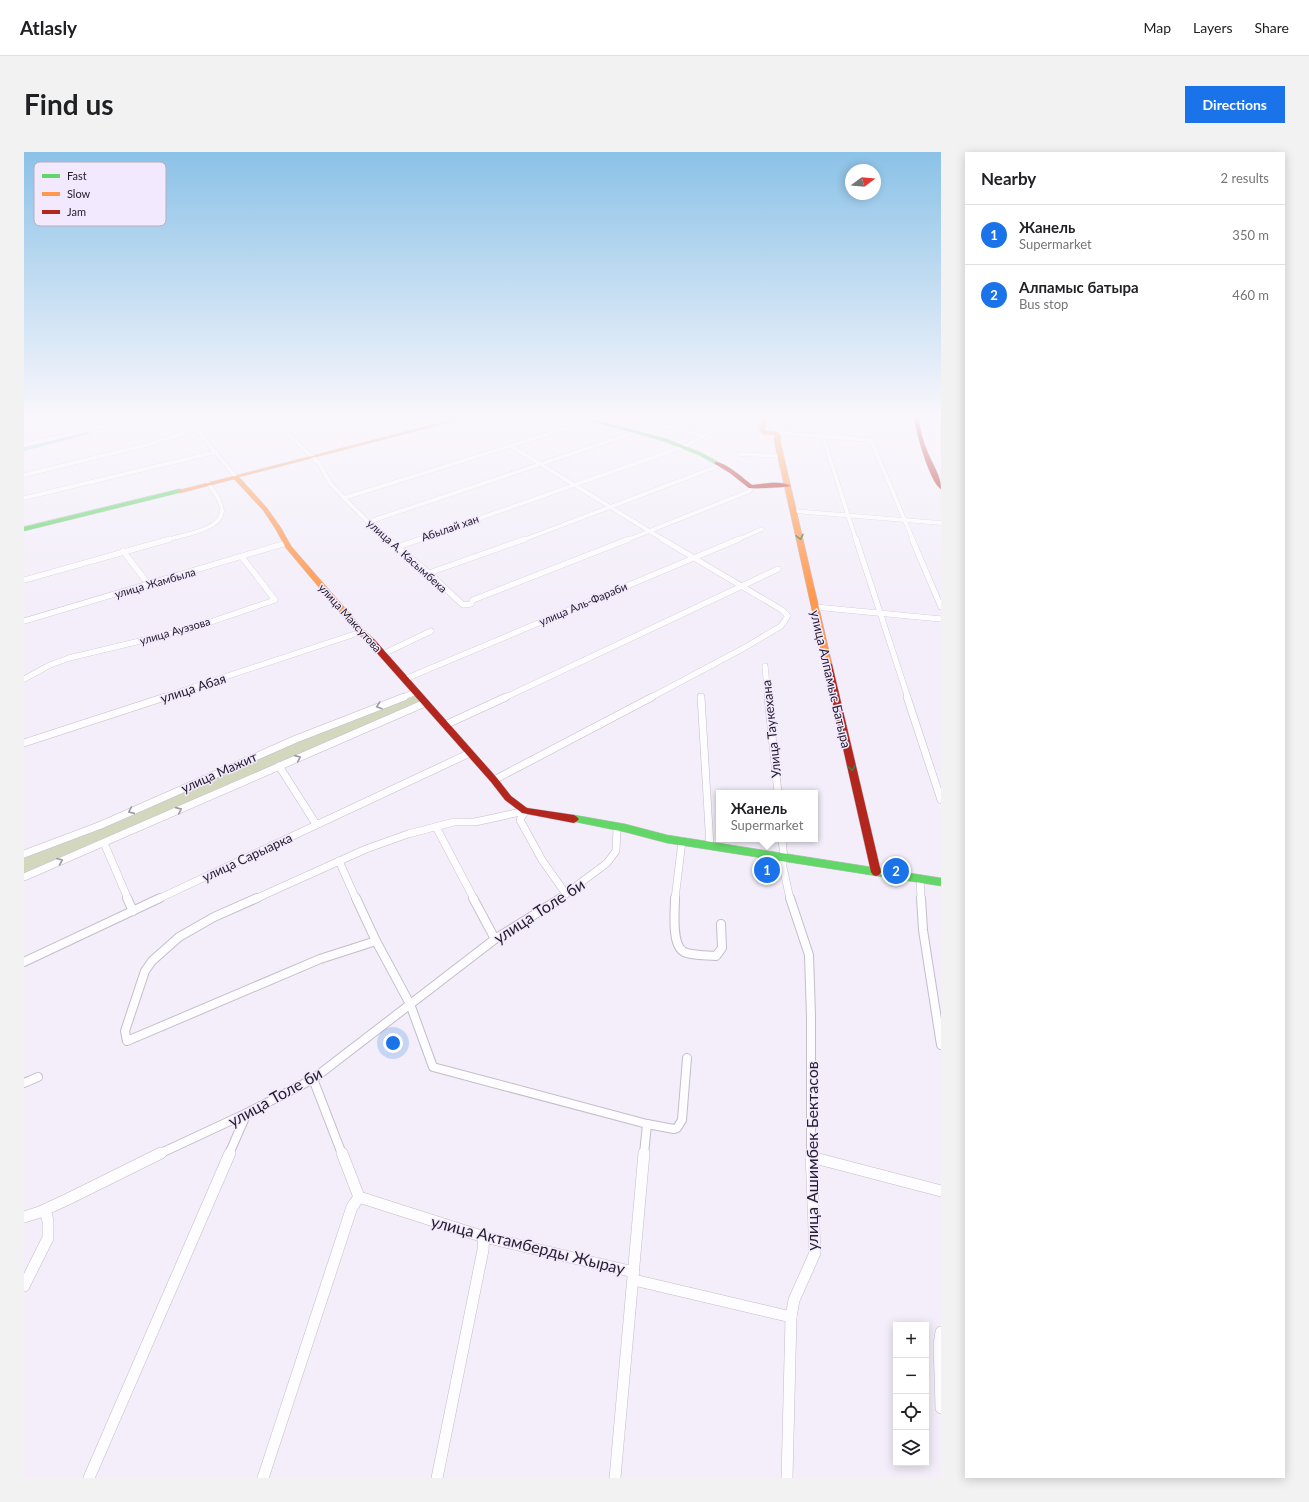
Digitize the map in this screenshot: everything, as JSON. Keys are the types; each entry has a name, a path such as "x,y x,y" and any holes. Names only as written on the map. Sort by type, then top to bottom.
{"street":[{"path":"24,498 112,477"},
{"path":"24,529 236,477"},
{"name":"улица Максутова","path":"236,477 271,518 288,547 361,632 383,654 424,703 494,780 508,798 525,811"},
{"name":"улица А. Касымбека","path":"327,477 330,483 368,522 430,573 457,601 463,605 471,604 473,600 648,531"},
{"path":"344,498 411,477"},
{"path":"368,522 505,477"},
{"path":"494,780 708,667 781,626 788,616 782,610 560,477"},
{"name":"Абылай хан","path":"397,547 596,477"},
{"path":"430,573 689,477"},
{"path":"737,477 751,487 771,485 788,486"},
{"name":"улица Алпамыс Батыра","path":"786,477 876,872"},
{"path":"836,477 941,800"},
{"path":"886,477 941,607"},
{"path":"936,477 941,487"},
{"path":"24,580 210,527 223,515 223,508 208,483"},
{"path":"648,531 750,491 751,487"},
{"path":"794,511 941,522"},
{"name":"улица Аль-Фараби","path":"405,679 762,529"},
{"name":"улица Жамбыла","path":"24,621 286,543"},
{"path":"123,552 149,585"},
{"name":"улица Ауэзова","path":"24,679 50,665 69,658 190,629 275,600 242,557"},
{"path":"445,725 778,569"},
{"path":"815,607 941,619"},
{"path":"383,654 431,631"},
{"name":"улица Абая","path":"24,743 361,632"},
{"name":"Улица Таукехана","path":"764,666 778,790"},
{"name":"улица Мажит","path":"24,854 101,825 296,739 416,692"},
{"path":"701,697 710,846"},
{"path":"24,876 424,703"},
{"name":"улица Сарыарка","path":"24,962 470,753"},
{"path":"279,766 316,824"},
{"path":"525,811 520,820 542,860 566,894"},
{"path":"376,941 320,959 127,1041 125,1031 145,971 152,961 179,937 214,917 339,861 408,834 454,822 475,822 525,811 617,827 710,846 941,882"},
{"path":"436,827 495,939"},
{"name":"улица Толе би","path":"24,1217 45,1210 106,1179 247,1113 312,1079 495,939 566,894 607,863 616,851 617,827"},
{"path":"682,841 679,863 675,942 680,950 689,953 716,956 722,948 721,924"},
{"path":"104,842 133,911"},
{"path":"782,842 784,858"},
{"name":"улица Ашимбек Бектасов","path":"784,858 782,867 787,890 809,955 811,1016 811,1157 814,1253 794,1300 791,1318 787,1478"},
{"path":"339,861 376,941 410,1004 433,1067 647,1124 674,1129 677,1128 682,1120 687,1058"},
{"path":"920,879 924,930 941,1045"},
{"path":"24,1083 38,1077"},
{"path":"263,1478 352,1207 359,1198 312,1079"},
{"path":"89,1478 247,1113"},
{"path":"615,1478 647,1124"},
{"path":"811,1157 941,1191"},
{"name":"улица Актамберды Жырау","path":"359,1198 484,1237 791,1318"},
{"path":"24,1286 48,1238 48,1221 45,1210"},
{"path":"437,1478 483,1250 484,1237"},
{"path":"941,1332 939,1344 941,1408"}],"green space":[{"path":"420,694 426,702 24,876 24,853 100,824 376,707"}],"traffic: fast":[{"path":"24,529 180,491"},
{"path":"574,819 625,828 667,839 941,882"}],"traffic: slow":[{"path":"180,491 235,477"},
{"path":"236,477 265,509 278,528 288,547 361,632 371,641"},
{"path":"785,477 828,664"}],"traffic: jam":[{"path":"738,477 751,487 771,485 788,486"},
{"path":"936,477 941,487"},
{"path":"371,641 494,780 508,798 525,811 574,819"},
{"path":"828,664 876,872"}],"place":[{"name":"Жанель","path":"767,870"},
{"name":"Алпамыс батыра","path":"896,871"}]}
